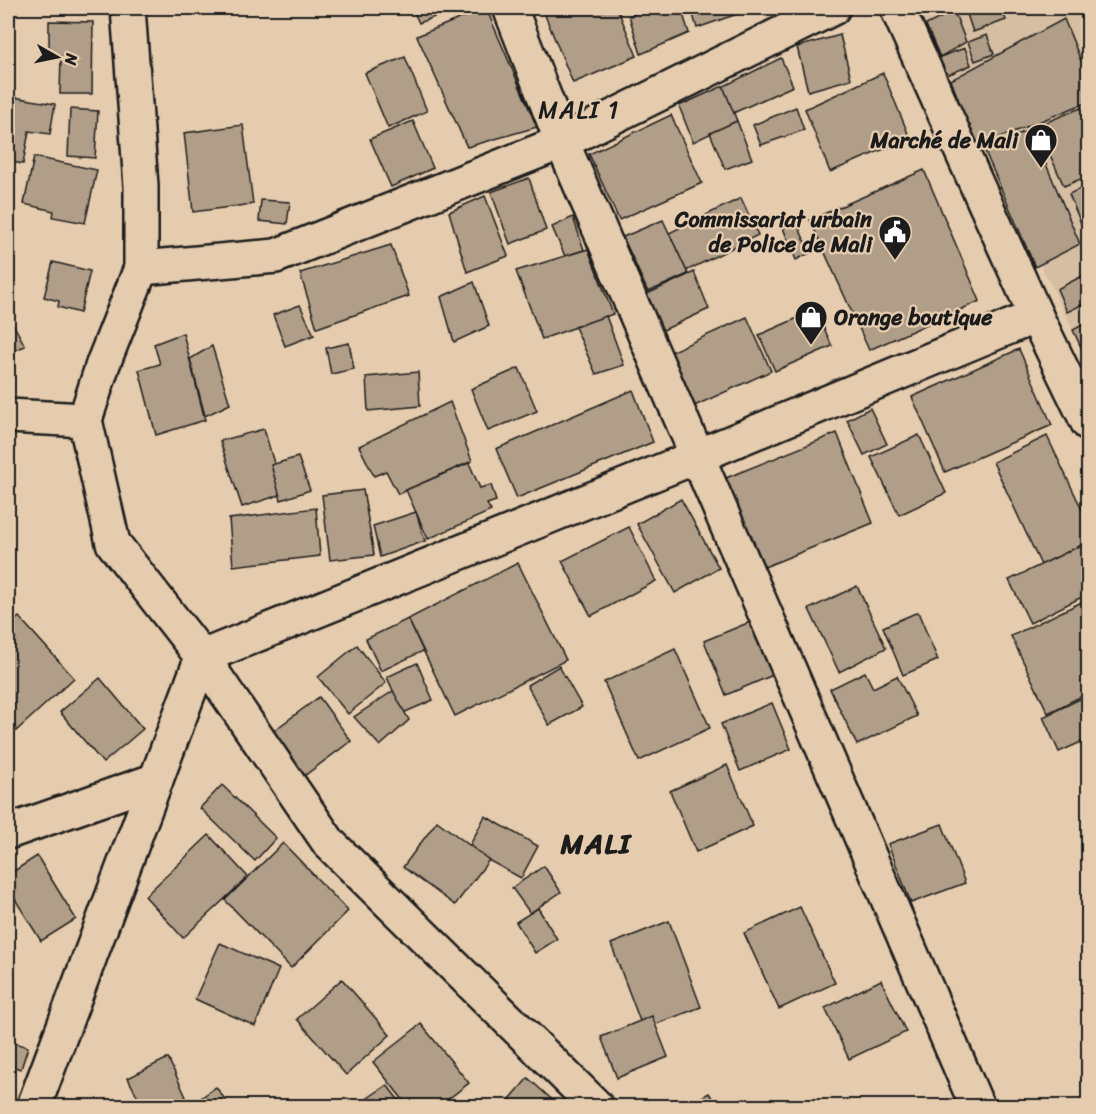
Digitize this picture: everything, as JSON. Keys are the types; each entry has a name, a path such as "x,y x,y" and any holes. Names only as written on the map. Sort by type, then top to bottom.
{"street":[{"path":"128,8 141,186 141,268 103,364 85,420 113,543 202,657 328,843 596,1107"},
{"path":"510,8 562,142 977,1107"},
{"path":"141,268 276,256 562,142 833,8"},
{"path":"897,8 1036,316 1089,423"},
{"path":"34,1107 202,657 1036,316"},
{"path":"8,416 85,420"},
{"path":"8,832 156,780"}],"shaded area":[{"name":"Marché de Mali","path":"914,8 1088,8 1088,362 1073,330"}],"building":[{"path":"412,8 457,8 419,23"},
{"path":"486,8 537,127 467,147 417,36"},
{"path":"542,8 617,8 637,56 573,83"},
{"path":"650,8 681,8 689,33 641,54 629,16"},
{"path":"691,8 738,8 740,13 697,28"},
{"path":"965,8 982,8 983,11 1002,8 1006,20 973,32"},
{"path":"954,11 966,42 940,57 926,25"},
{"path":"1064,19 1088,78 1088,102 976,147 951,80"},
{"path":"49,21 93,22 92,94 60,94 61,56 49,56"},
{"path":"840,35 851,79 808,91 797,47"},
{"path":"987,35 994,54 975,61 968,42"},
{"path":"965,48 971,65 945,76 937,58"},
{"path":"405,57 427,111 388,128 365,73"},
{"path":"781,58 793,86 731,114 720,88"},
{"path":"883,73 910,138 830,172 805,109"},
{"path":"723,86 737,121 693,142 679,106"},
{"path":"8,96 55,104 50,134 29,131 23,164 8,161"},
{"path":"1088,105 1088,176 1064,186 1037,126"},
{"path":"796,107 804,130 761,145 753,125"},
{"path":"70,109 98,111 95,158 68,156"},
{"path":"671,115 702,183 619,220 589,154"},
{"path":"413,121 433,168 391,187 370,139"},
{"path":"737,121 752,159 725,169 710,133"},
{"path":"243,125 253,204 193,212 184,133"},
{"path":"1031,129 1080,244 1035,267 984,149"},
{"path":"34,157 97,170 85,223 53,217 54,211 24,204"},
{"name":"Commissariat urbain de Police de Mali","path":"924,170 980,301 869,350 810,220"},
{"path":"529,178 546,230 510,244 491,192"},
{"path":"1088,185 1088,241 1069,194"},
{"path":"485,196 508,256 467,272 449,212"},
{"path":"741,198 758,235 686,271 669,233"},
{"path":"261,200 290,202 287,224 259,221"},
{"path":"573,217 584,250 565,256 552,227"},
{"path":"663,220 688,274 648,292 623,237"},
{"path":"796,221 810,253 796,260 783,228"},
{"path":"391,245 409,296 317,328 300,273"},
{"path":"588,249 613,314 542,339 516,271"},
{"path":"53,262 90,271 80,313 58,307 59,301 44,297"},
{"path":"694,272 709,309 659,332 643,296"},
{"path":"1088,273 1088,302 1067,312 1057,289"},
{"path":"474,282 489,326 454,342 441,297"},
{"path":"300,305 314,335 285,346 273,315"},
{"path":"816,310 832,346 775,371 759,335"},
{"path":"606,316 624,365 596,374 575,327"},
{"path":"747,317 771,371 690,408 666,354"},
{"path":"10,318 25,346 8,353 8,319"},
{"path":"1088,322 1088,362 1073,330"},
{"path":"183,333 205,420 156,435 139,370 160,364 154,344"},
{"path":"349,343 354,369 331,374 326,348"},
{"path":"212,346 230,404 205,416 190,359"},
{"path":"1019,349 1052,425 945,472 912,397"},
{"path":"519,368 537,411 488,431 471,389"},
{"path":"418,372 420,406 368,411 366,377"},
{"path":"633,390 653,442 517,498 496,449"},
{"path":"450,402 472,461 398,494 386,471 374,476 359,446"},
{"path":"870,408 887,444 864,455 847,420"},
{"path":"264,429 283,494 242,507 220,441"},
{"path":"837,433 873,523 757,570 721,480"},
{"path":"919,435 946,493 899,515 871,457"},
{"path":"1047,436 1088,522 1088,542 1041,565 993,462"},
{"path":"298,457 310,490 281,500 271,465"},
{"path":"469,463 480,488 491,485 496,501 487,504 491,511 428,539 406,490"},
{"path":"363,490 374,555 330,560 322,495"},
{"path":"681,499 719,568 675,593 637,524"},
{"path":"316,508 320,556 233,566 229,519"},
{"path":"416,512 425,541 380,557 373,526"},
{"path":"629,527 656,581 591,616 562,561"},
{"path":"1088,542 1088,594 1030,623 1009,580"},
{"path":"518,563 566,660 455,716 408,619"},
{"path":"857,586 886,648 839,672 809,609"},
{"path":"1088,599 1088,693 1048,713 1011,636"},
{"path":"918,612 938,660 903,675 883,627"},
{"path":"19,617 74,678 14,733 8,725 8,627"},
{"path":"408,619 423,651 381,671 366,639"},
{"path":"750,622 773,675 726,695 704,641"},
{"path":"357,645 386,683 348,714 318,677"},
{"path":"675,649 710,728 639,761 604,682"},
{"path":"417,663 433,700 403,713 387,677"},
{"path":"559,666 582,707 549,725 527,685"},
{"path":"865,672 873,688 897,676 917,716 857,745 830,689"},
{"path":"100,678 143,729 103,763 60,712"},
{"path":"393,691 409,720 380,746 354,717"},
{"path":"1088,695 1088,739 1059,752 1043,717"},
{"path":"319,697 351,741 296,782 264,738"},
{"path":"772,703 791,749 740,771 721,724"},
{"path":"727,765 753,826 696,852 670,791"},
{"path":"222,785 276,838 255,861 200,808"},
{"path":"485,816 538,846 521,878 468,849"},
{"path":"437,821 489,860 455,905 403,867"},
{"path":"942,824 965,883 911,903 888,844"},
{"path":"209,835 248,877 183,938 145,896"},
{"path":"283,843 348,911 291,968 225,900"},
{"path":"37,856 76,919 41,941 8,888 8,875"},
{"path":"544,866 561,892 530,913 512,888"},
{"path":"800,907 835,983 779,1009 744,933"},
{"path":"538,908 557,939 535,953 516,922"},
{"path":"669,921 701,1007 643,1029 611,944"},
{"path":"220,943 279,969 255,1026 195,999"},
{"path":"342,979 390,1035 346,1075 297,1019"},
{"path":"881,980 906,1032 849,1059 825,1008"},
{"path":"652,1016 668,1057 617,1078 601,1037"},
{"path":"421,1024 469,1083 439,1106 408,1106 373,1062"},
{"path":"8,1041 28,1047 21,1069 8,1065"},
{"path":"168,1058 186,1097 168,1106 142,1106 128,1078"},
{"path":"528,1078 559,1106 504,1106"},
{"path":"387,1085 403,1106 361,1106 359,1104"},
{"path":"216,1087 229,1105 201,1106 197,1101"},
{"path":"709,1093 717,1106 686,1106"}],"place":[{"name":"Marché de Mali","path":"1041,169"},
{"name":"Commissariat urbain de Police de Mali","path":"895,261"},
{"name":"Orange boutique","path":"811,346"}],"district":[{"name":"MALI 1","path":"579,110"},
{"name":"MALI","path":"596,843"}]}
